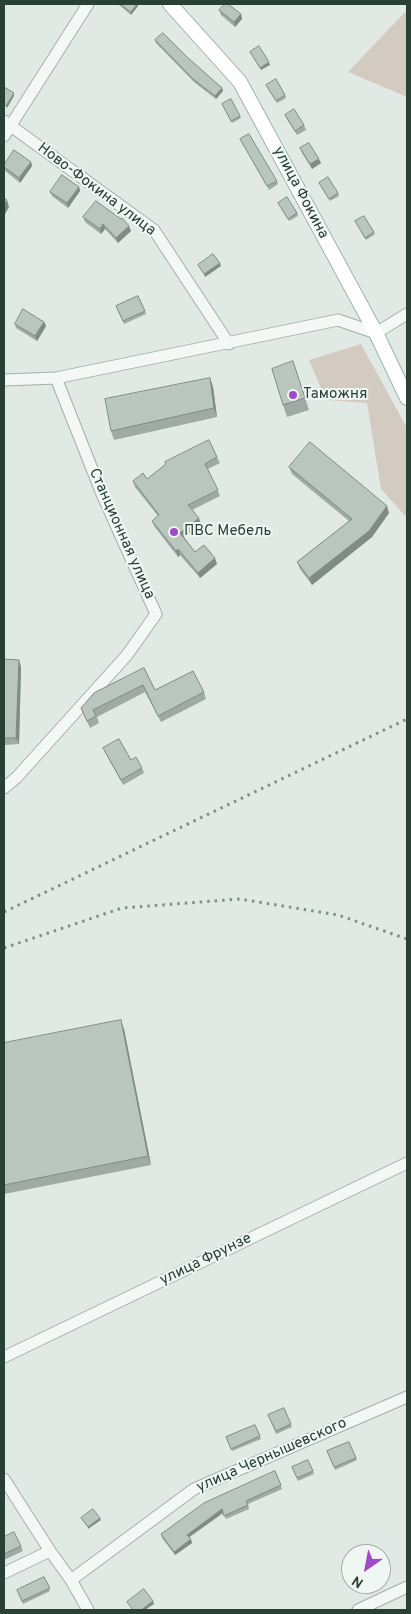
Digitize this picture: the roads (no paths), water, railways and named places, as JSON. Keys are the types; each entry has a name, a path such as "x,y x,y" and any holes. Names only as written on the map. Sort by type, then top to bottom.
{"main road":[{"name":"улица Фокина","path":"170,4 240,82 376,333 407,398"}],"street":[{"path":"4,136 7,124 88,4"},
{"name":"Ново-Фокина улица","path":"7,124 154,230 228,344"},
{"path":"4,380 56,378 338,320 376,333 407,314"},
{"name":"Станционная улица","path":"4,788 17,777 128,656 156,614 102,494 56,378"},
{"name":"улица Фрунзе","path":"4,1357 407,1163"},
{"name":"улица Чернышевского","path":"71,1580 194,1489 407,1396"},
{"path":"4,1478 50,1551 71,1580 88,1610"},
{"path":"4,1573 50,1551"},
{"path":"358,1610 407,1587"}],"railway":[{"path":"4,912 407,719"},
{"path":"4,948 122,908 240,899 338,915 407,939"}],"place":[{"name":"Таможня","path":"293,395"},
{"name":"ПВС Мебель","path":"174,532"}]}
